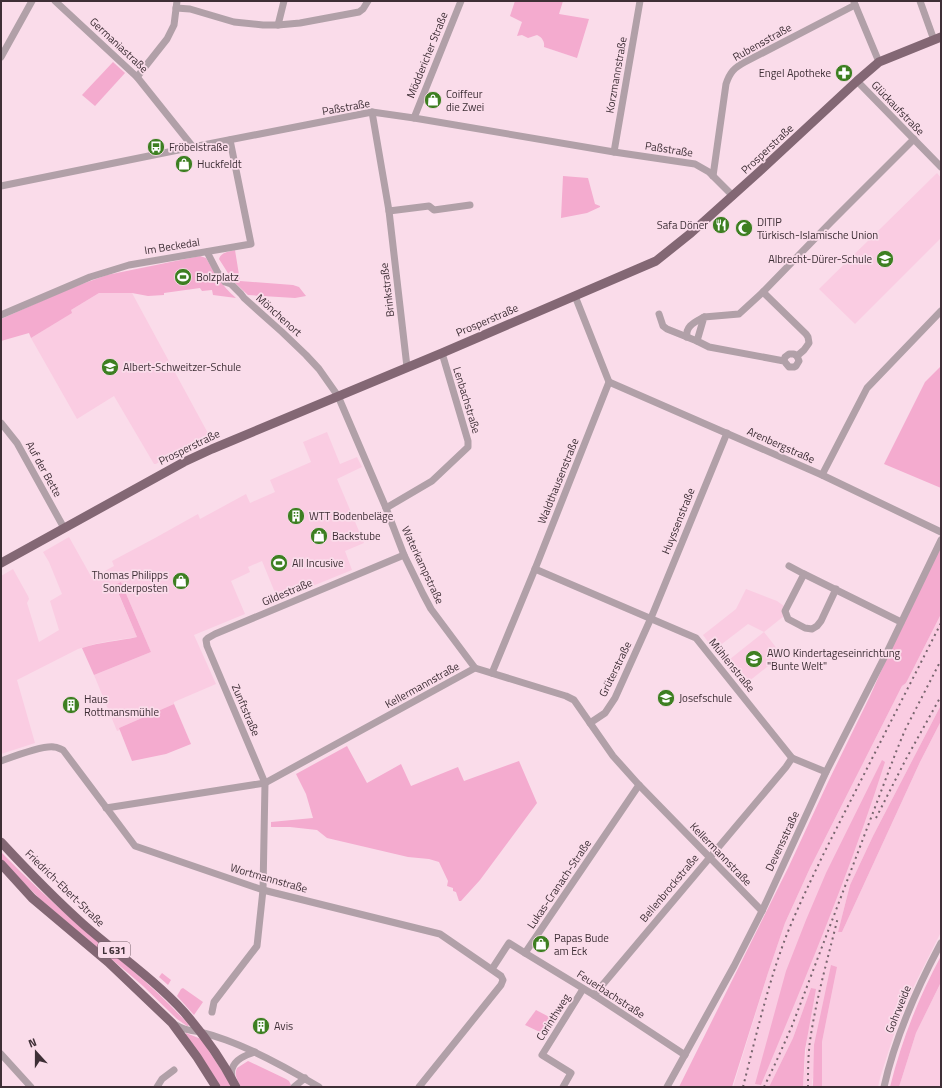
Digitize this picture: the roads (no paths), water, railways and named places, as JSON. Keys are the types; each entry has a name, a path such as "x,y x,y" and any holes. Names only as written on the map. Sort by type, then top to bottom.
{"main road":[{"name":"Prosperstraße","path":"1,563 184,462 212,449 656,262 733,196 879,62 937,38"},
{"name":"Friedrich-Ebert-Straße","path":"1,842 27,870 83,923 158,987 183,1012 200,1032"},
{"name":"L 631","path":"1,864 32,898 108,962 172,1023 197,1057 216,1087"},
{"name":"L 631","path":"200,1032 217,1055 234,1083"}],"street":[{"path":"1,57 32,1"},
{"name":"Germaniastraße","path":"56,1 137,77 193,147"},
{"path":"278,25 284,1"},
{"path":"137,77 167,39 174,25 176,4 234,22 278,25 300,23 359,12 368,1"},
{"name":"Möddericher Straße","path":"414,118 461,1"},
{"name":"Korzmannstraße","path":"614,152 640,1"},
{"path":"920,1 937,38"},
{"path":"854,3 879,62"},
{"name":"Rubensstraße","path":"713,176 726,84 729,74 745,62 854,3"},
{"name":"Glückaufstraße","path":"857,81 941,167"},
{"name":"Paßstraße","path":"1,186 372,112 695,164 703,167 733,196"},
{"name":"Brinkstraße","path":"372,112 388,211 407,367"},
{"path":"687,337 686,332 689,327 704,317 739,314 763,292 914,139"},
{"name":"Im Beckedal","path":"1,315 90,277 129,265 251,244 230,140"},
{"path":"388,211 429,206 434,210 470,205"},
{"name":"Mönchenort","path":"207,252 218,273 225,282 231,284 244,298 306,355 319,369 338,396"},
{"path":"763,292 808,337 809,343 797,356"},
{"path":"574,296 609,382"},
{"path":"822,475 867,388 941,311"},
{"path":"658,314 663,326 667,329 709,347 784,361 788,366 794,367 799,361 797,356"},
{"path":"697,341 704,317"},
{"name":"Lenbachstraße","path":"386,508 432,481 468,447 468,441 442,353"},
{"path":"784,361 785,357 789,354 794,354 797,356"},
{"name":"Arenbergstraße","path":"609,382 822,475 941,532"},
{"name":"Waldthausenstraße","path":"492,673 609,382"},
{"name":"Waterkampstraße","path":"338,396 386,508 404,555 431,609 475,668"},
{"name":"Auf der Bette","path":"1,423 17,444 64,528"},
{"name":"Huyssenstraße","path":"651,618 726,433"},
{"name":"Devensstraße","path":"668,1087 734,966 762,911 826,772 941,540"},
{"name":"Gildestraße","path":"207,646 207,639 215,634 404,555"},
{"path":"789,566 901,622"},
{"name":"Mühlenstraße","path":"535,569 696,638 792,758 826,772"},
{"path":"804,574 785,611 788,619 805,628 812,629 821,621 836,589"},
{"name":"Grüterstraße","path":"590,723 605,713 615,698 651,618"},
{"name":"Zunftstraße","path":"207,646 265,783"},
{"name":"Kellermannstraße","path":"106,808 265,783 475,668 574,700 613,756 639,786 762,911"},
{"name":"Wortmannstraße","path":"1,761 12,756 54,746 63,750 135,846 263,890 440,934 501,976 503,980 501,985 419,1087"},
{"name":"Bellenbrockstraße","path":"594,996 792,758"},
{"path":"212,1012 214,1002 257,946 263,890 265,783"},
{"name":"Lukas-Cranach-Straße","path":"525,953 639,786"},
{"path":"492,969 509,943 525,953"},
{"name":"Gohrweide","path":"884,1087 899,1033 927,969 941,943"},
{"name":"Feuerbachstraße","path":"525,953 685,1055"},
{"name":"Corinthweg","path":"563,1087 571,1073 542,1055 583,989"},
{"path":"172,1023 190,1031 200,1032 225,1040 255,1052 319,1087"},
{"path":"234,1083 232,1069 241,1057 255,1052"},
{"path":"1,1054 31,1087"},
{"path":"157,1087 162,1078 174,1070"},
{"path":"294,1087 305,1078"}],"railway":[{"path":"743,1087 768,990 791,924 824,853 941,623"},
{"path":"764,1087 792,1026 905,730 941,660"},
{"path":"876,818 906,759 941,696"},
{"path":"808,1087 810,1041 822,979 838,917"}],"place":[{"name":"Engel Apotheke","path":"844,73"},
{"name":"Coiffeur die Zwei","path":"433,100"},
{"name":"Fröbelstraße","path":"156,147"},
{"name":"Huckfeldt","path":"184,164"},
{"name":"Safa Döner","path":"721,225"},
{"name":"DITIP Türkisch-Islamische Union","path":"744,228"},
{"name":"Albrecht-Dürer-Schule","path":"885,259"},
{"name":"Bolzplatz","path":"183,277"},
{"name":"Albert-Schweitzer-Schule","path":"110,367"},
{"name":"WTT Bodenbeläge","path":"296,516"},
{"name":"Backstube","path":"319,536"},
{"name":"All Incusive","path":"279,563"},
{"name":"Thomas Philipps Sonderposten","path":"181,581"},
{"name":"AWO Kindertageseinrichtung \"Bunte Welt\"","path":"754,659"},
{"name":"Josefschule","path":"666,698"},
{"name":"Haus Rottmansmühle","path":"71,705"},
{"name":"Papas Bude am Eck","path":"541,944"},
{"name":"Avis","path":"261,1026"}]}
